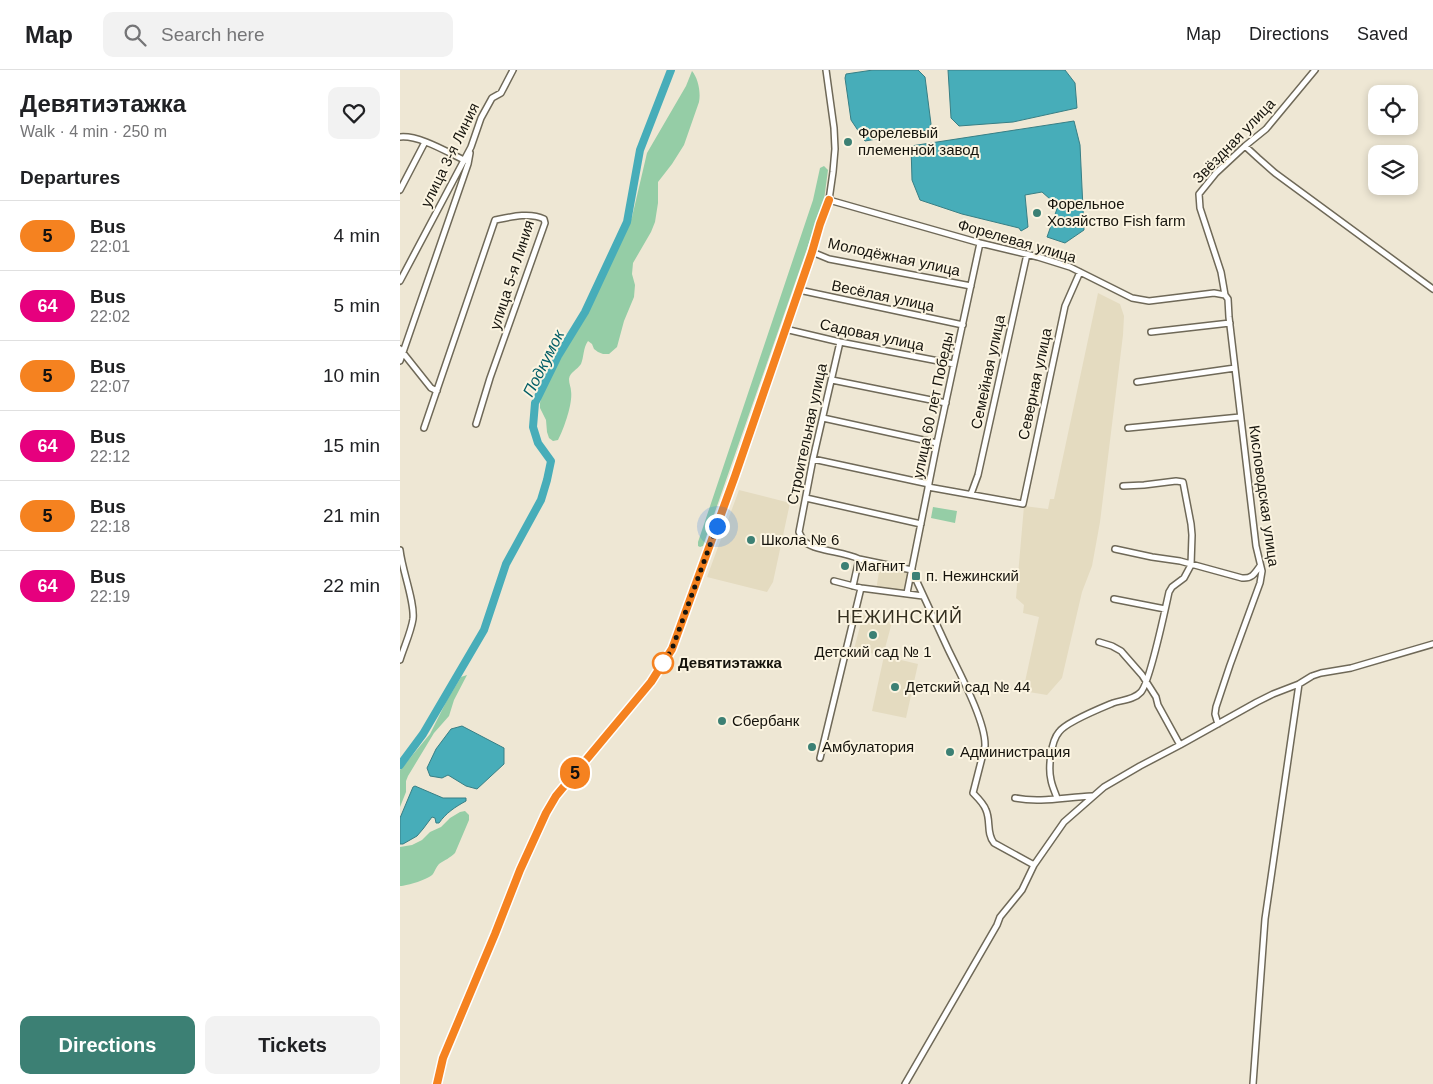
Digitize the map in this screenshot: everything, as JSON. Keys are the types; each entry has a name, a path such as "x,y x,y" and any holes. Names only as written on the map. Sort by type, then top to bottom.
{"street":[{"name":"улица 3-я Линия","path":"400,281 471,147 481,118 492,98 501,93 513,70"},
{"path":"437,1084 443,1058 520,870 546,813 556,796 651,682 672,649 735,476 829,200 835,142 826,70"},
{"name":"Звёздная улица","path":"1225,295 1221,272 1200,208 1199,194 1209,181 1245,146 1266,129 1315,70"},
{"path":"400,137 425,142 464,160"},
{"path":"400,190 425,142"},
{"path":"1245,146 1275,173 1433,289"},
{"path":"400,360 401,351 468,164 471,147"},
{"name":"Форелевая улица","path":"829,200 1070,267 1132,298 1149,301 1214,293 1225,295"},
{"name":"улица 5-я Линия","path":"424,428 495,220 521,215 541,218 544,219 545,223 490,378 476,424"},
{"name":"улица 60 лет Победы","path":"907,593 980,243"},
{"name":"Молодёжная улица","path":"812,252 829,259 971,286"},
{"name":"Семейная улица","path":"971,494 978,475 1026,254"},
{"name":"Северная улица","path":"971,494 1022,504 1065,306 1080,272"},
{"name":"Весёлая улица","path":"799,290 963,325"},
{"name":"Кисловодская улица","path":"1218,724 1215,714 1216,707 1262,577 1256,546 1240,417 1229,303 1225,295"},
{"path":"1151,332 1230,323"},
{"name":"Садовая улица","path":"785,329 840,342 954,364"},
{"name":"Строительная улица","path":"840,342 813,459 799,532 804,540 812,546 851,555 858,559"},
{"path":"401,351 431,388 437,391"},
{"path":"1137,382 1235,368"},
{"path":"832,380 946,403"},
{"path":"1128,428 1240,417"},
{"path":"823,418 937,442"},
{"path":"813,459 971,494"},
{"path":"1058,798 1051,782 1050,774 1054,740 1058,732 1066,725 1114,703 1135,697 1140,693 1146,682 1168,592 1184,578 1191,565 1192,529 1183,482 1122,486"},
{"path":"806,498 921,524"},
{"path":"1115,549 1180,561 1242,578 1248,578 1254,574 1260,566"},
{"path":"400,551 413,608 413,619 400,660"},
{"path":"853,586 858,559 912,571 967,689 983,731 985,741 973,793 986,810 992,840 994,843 1034,865"},
{"path":"834,581 861,588 923,596"},
{"path":"820,758 861,588"},
{"path":"1114,599 1165,609"},
{"path":"1099,642 1121,651 1136,667 1180,745"},
{"path":"906,1084 1000,918 1022,890 1034,865 1064,822 1092,796 1104,786 1273,694 1299,684 1306,679 1321,673 1350,668 1433,644"},
{"path":"1253,1084 1265,919 1299,684"},
{"path":"1015,798 1045,800 1092,796"}],"shaded area":[{"path":"1098,293 1120,304 1124,316 1100,522 1092,566 1082,592 1062,678 1047,695 1023,691 1039,617 1023,613 1024,605 1016,598 1024,506 1048,509 1050,499 1054,499"},
{"name":"Школа № 6","path":"739,490 790,503 773,582 767,592 707,577"},
{"path":"880,566 907,568 912,571 907,593 876,590"},
{"name":"Детский сад № 1","path":"863,615 892,622 883,656 854,649"},
{"name":"Детский сад № 44","path":"884,656 918,664 906,718 872,711"}],"green space":[{"path":"692,71 699,85 699,102 684,145 658,182 658,203 655,222 633,263 634,297 624,321 617,347 609,354 603,354 594,349 588,341 581,364 570,377 571,396 565,423 558,440 553,441 549,438 546,420 540,408 543,390 593,300 599,281 620,244 632,217 647,153 686,86"},
{"path":"824,166 828,170 824,200 703,546 700,547 698,542 813,200 820,168"},
{"path":"933,507 957,511 955,523 931,518"},
{"path":"467,675 454,700 449,716 434,733 408,776 406,792 400,807 400,770 430,734 461,677"},
{"path":"465,811 469,815 469,820 455,853 439,864 431,876 418,882 400,886 400,847 412,845 422,840 430,832 441,827 450,818"}],"water":[{"path":"873,70 918,70 925,77 931,124 928,130 865,141 851,120 845,78 846,74"},
{"path":"948,70 1065,70 1075,83 1077,108 1013,122 959,126 951,118"},
{"path":"1074,121 1080,145 1084,230 1065,243 1047,237 1058,206 1042,192 1025,195 1028,227 1021,231 1019,228 962,214 920,200 912,180 911,146"},
{"path":"462,726 504,748 504,764 477,789 466,786 448,775 442,778 430,776 427,768 436,749 451,729"},
{"path":"415,786 443,798 466,798 466,801 451,810 439,823 436,823 435,818 432,817 417,836 400,844 400,818"}],"waterway":[{"name":"Подкумок","path":"400,765 423,734 484,630 506,564 541,500 551,461 538,443 533,427 535,403 558,356 585,312 627,222 640,150 671,70"}],"bus line":[{"name":"5","path":"437,1084 443,1058 520,870 546,813 556,796 651,682 672,649 735,476 829,200"}],"place":[{"name":"Форелевый племенной завод","path":"848,142"},
{"name":"Форельное Хозяйство Fish farm","path":"1037,213"},
{"name":"Школа № 6","path":"751,540"},
{"name":"Магнит","path":"845,566"},
{"name":"п. Нежинский","path":"916,576"},
{"name":"Детский сад № 1","path":"873,635"},
{"name":"Девятиэтажка","path":"663,663"},
{"name":"Детский сад № 44","path":"895,687"},
{"name":"Сбербанк","path":"722,721"},
{"name":"Амбулатория","path":"812,747"},
{"name":"Администрация","path":"950,752"}],"district":[{"name":"НЕЖИНСКИЙ","path":"900,617"}],"route":[{"path":"663,663 661,666 672,649 717,526"}]}
